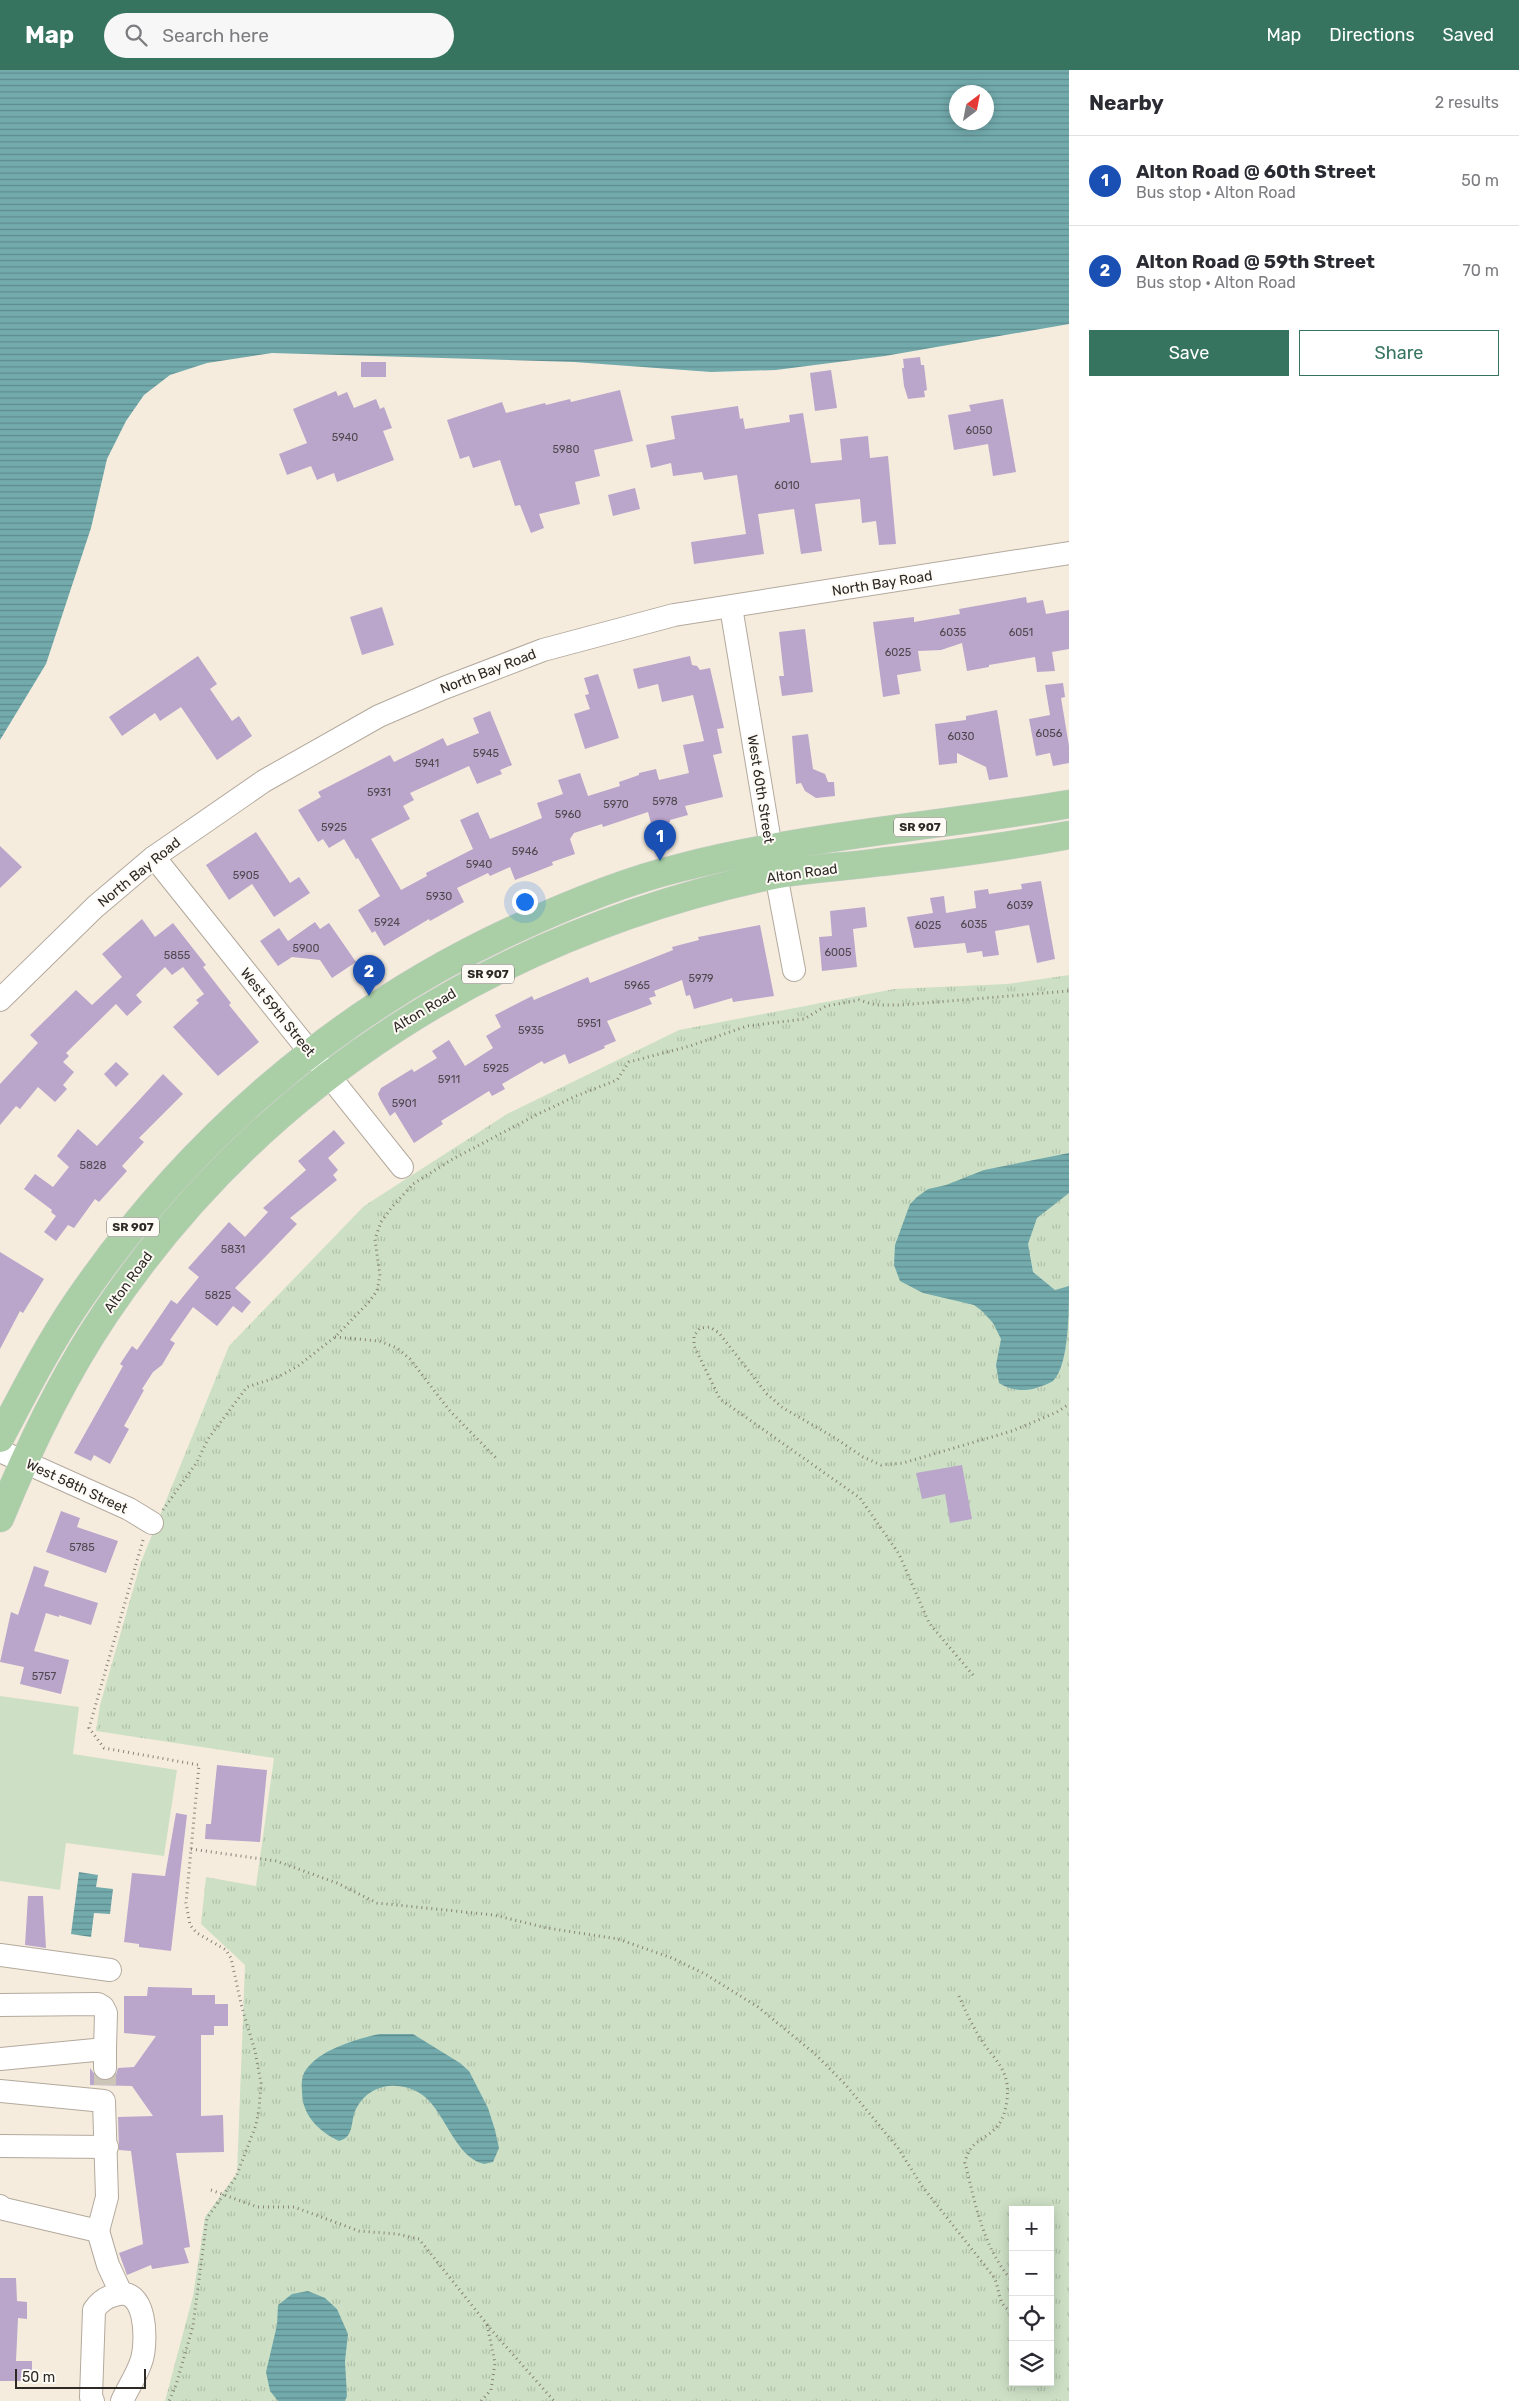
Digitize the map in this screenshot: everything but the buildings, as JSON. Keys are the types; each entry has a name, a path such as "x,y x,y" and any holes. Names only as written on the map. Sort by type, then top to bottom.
{"main road":[{"name":"Alton Road","path":"0,1518 12,1456 68,1373 104,1315 144,1258 237,1154 297,1100 381,1036 471,983 518,959 578,933 656,906 774,861 1069,804"},
{"name":"Alton Road","path":"0,1438 43,1356 123,1238 177,1175 214,1136 310,1052 365,1013 456,958 568,905 678,868 987,850 1069,836"}],"street":[{"name":"North Bay Road","path":"0,1000 95,907 154,857 264,781 379,716 436,691 543,650 674,615 1069,553"},
{"name":"West 60th Street","path":"731,607 794,970"},
{"name":"West 59th Street","path":"154,857 402,1167"},
{"name":"West 58th Street","path":"12,1456 129,1509 152,1523"},
{"path":"0,1955 110,1970"},
{"path":"0,2005 98,2004 103,2007 106,2013 107,2197 98,2231 108,2265 121,2293"},
{"path":"0,2059 105,2076"},
{"path":"0,2091 105,2076"},
{"path":"0,2146 107,2147"},
{"path":"0,2206 4,2209 98,2231"},
{"path":"93,2401 91,2397 94,2310 100,2302 121,2293 130,2294 136,2299 143,2313 144,2344 142,2360 122,2401"}],"path":[{"path":"169,2401 176,2385 194,2326 207,2218 236,2177 256,2125 261,2083 255,2051 242,2008 231,1958 226,1950 198,1933 190,1925 187,1915 186,1903 199,1766 104,1748 89,1728 140,1545 152,1523 170,1502 197,1462 208,1439 247,1387 278,1377 298,1366 335,1337 368,1303 376,1291 380,1276 375,1240 381,1222 392,1207 414,1184 451,1160 538,1114 576,1096 617,1080 629,1062 690,1046 747,1026 804,1019 826,1006 859,1000 876,1004 901,1005 1069,991"},
{"path":"973,1675 929,1623 899,1554 860,1498 720,1399 694,1346 694,1336 700,1328 710,1327 719,1333 767,1394 783,1408 836,1438 863,1458 881,1464 902,1463 1012,1431 1057,1412 1069,1404"},
{"path":"335,1337 378,1341 397,1348 410,1359 450,1411 498,1460"},
{"path":"191,1849 252,1857 287,1864 337,1883 377,1903 494,1914 547,1928 618,1939 672,1958 720,1982 758,2007 815,2054 845,2084 898,2148 922,2186 993,2276 997,2282 1001,2303 1009,2311"},
{"path":"958,1996 976,2031 1002,2069 1007,2083 1003,2118 994,2131 974,2144 965,2163 985,2238 999,2264 1009,2277"},
{"path":"211,2190 257,2206 294,2207 358,2231 397,2234 419,2239 487,2323 554,2401"},
{"path":"481,2401 491,2390 495,2363 487,2323"}],"green space":[{"path":"1069,975 1069,2401 165,2401 193,2296 205,2217 237,2173 245,1965 201,1924 206,1877 256,1886 274,1758 96,1731 100,1705 141,1562 229,1346 364,1206 507,1114 679,1030 894,989 1007,984"},
{"path":"0,1696 79,1707 73,1754 177,1770 164,1856 66,1843 60,1890 0,1881"}],"water":[{"path":"0,70 1069,70 1069,324 885,356 776,370 711,372 574,362 272,353 207,363 170,375 144,395 126,421 107,459 91,528 46,664 0,740"},
{"path":"1069,1153 1069,1193 1037,1218 1028,1244 1033,1272 1055,1290 1069,1286 1065,1351 1058,1374 1053,1381 1031,1389 1012,1389 999,1383 996,1365 1001,1339 993,1323 974,1305 923,1293 900,1281 894,1265 895,1245 910,1204 928,1189 946,1185 984,1170"},
{"path":"79,1872 98,1875 96,1887 113,1889 110,1914 94,1913 91,1937 71,1934"},
{"path":"380,2034 413,2034 460,2063 469,2071 488,2108 495,2130 499,2148 493,2162 484,2164 473,2160 464,2152 427,2099 418,2092 400,2086 383,2087 375,2090 361,2101 354,2114 350,2132 344,2139 339,2141 318,2127 308,2115 303,2100 302,2081 307,2069 315,2060 332,2049 352,2041"},
{"path":"308,2291 325,2298 337,2309 348,2334 345,2361 347,2396 345,2401 278,2401 270,2391 266,2372 277,2325 278,2305 292,2294"}],"tunnel":[{"path":"105,2068 105,2085"}],"place":[{"name":"Alton Road @ 60th Street","path":"660,861"},
{"name":"Alton Road @ 59th Street","path":"369,996"}]}
